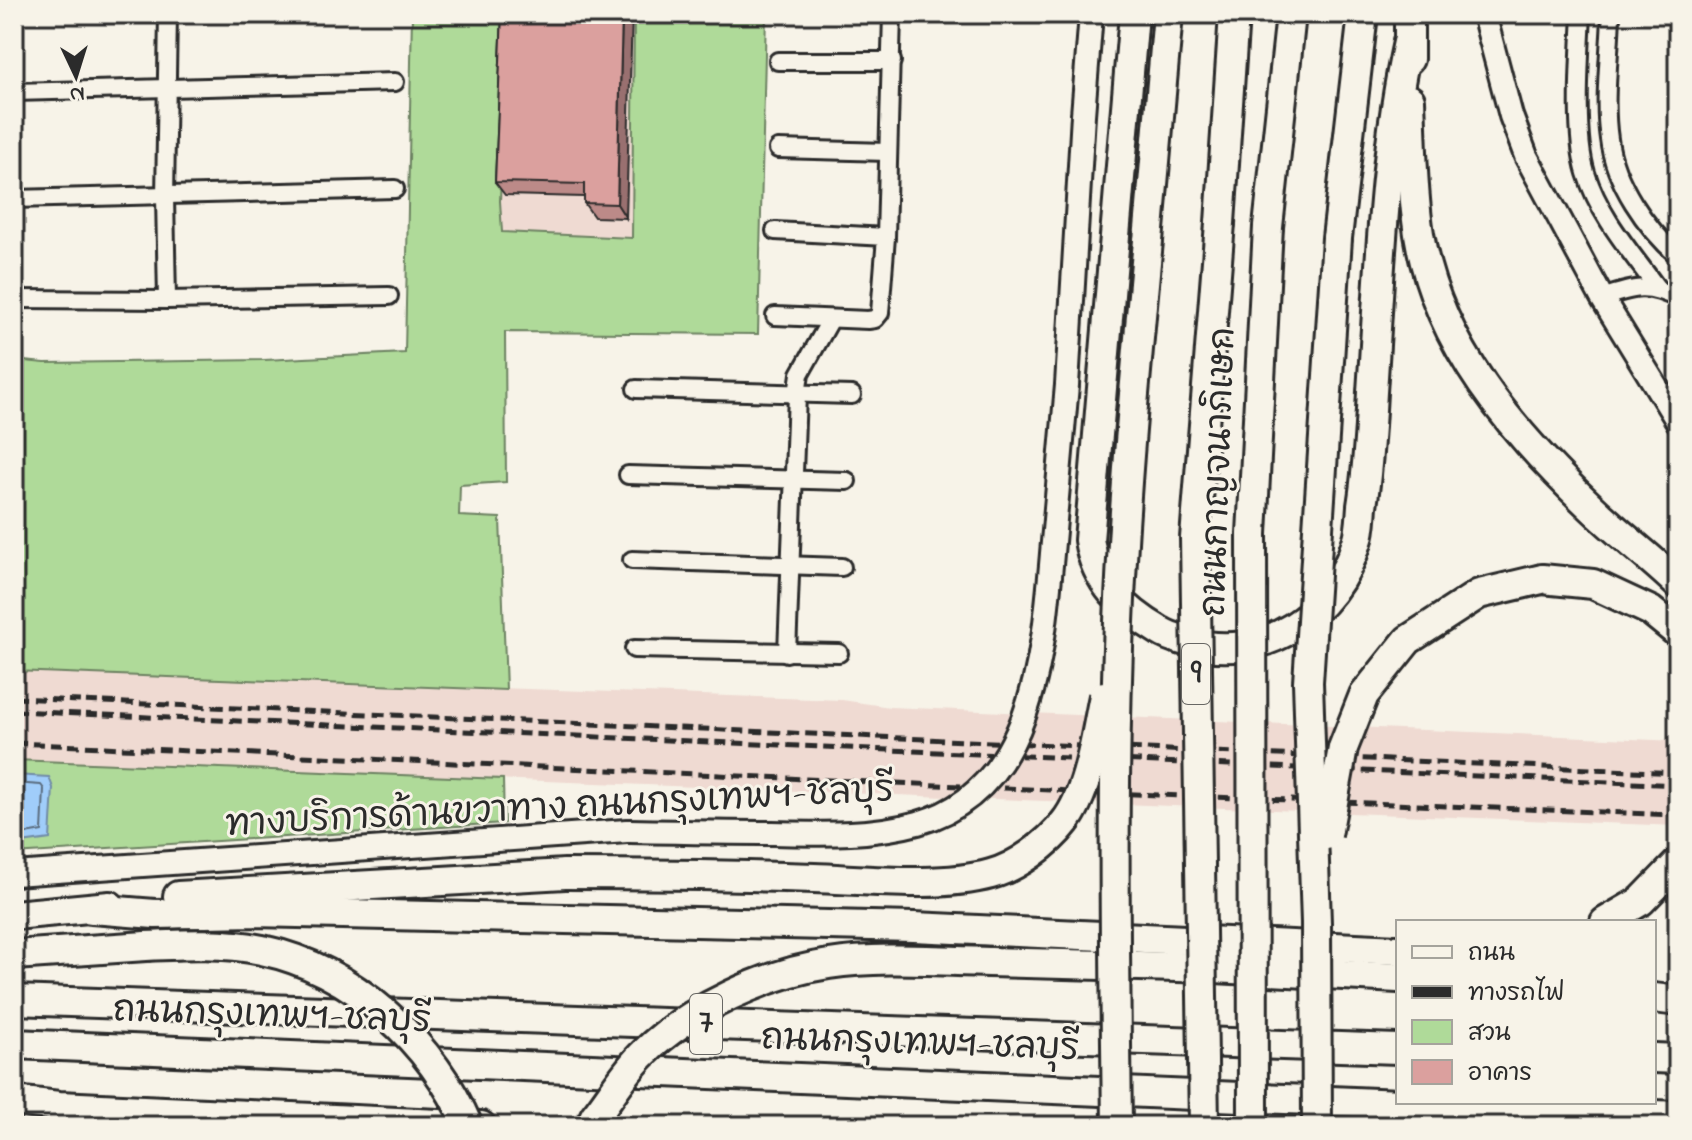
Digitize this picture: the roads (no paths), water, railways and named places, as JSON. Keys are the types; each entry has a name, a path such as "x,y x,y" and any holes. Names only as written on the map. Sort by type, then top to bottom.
{"highway":[{"path":"1134,14 1089,540 1092,562 1108,589 1136,617 1165,634 1206,647 1239,648 1272,640 1309,618 1342,577 1358,542 1366,479 1386,198 1397,93 1409,28"},
{"path":"1117,1126 1114,851 1119,624 1126,480 1168,14"},
{"name":"ถนนกาญจนาภิเษก","path":"1204,1126 1195,538 1234,14"},
{"name":"ถนนกาญจนาภิเษก","path":"1253,1126 1252,534 1268,227 1291,14"},
{"path":"1317,1126 1316,923 1308,682 1337,238 1363,14"},
{"path":"1409,28 1419,234 1432,284 1461,353 1491,398 1530,444 1592,508 1670,576"},
{"path":"1316,923 1331,805 1343,748 1364,695 1408,640 1479,594 1542,579 1593,584 1651,611 1678,633"},
{"path":"14,915 254,890 565,874 706,874 900,881 992,874 1032,853 1065,822 1088,773 1119,624"},
{"path":"1608,920 1641,901 1678,863"},
{"path":"92,909 155,914 254,912 914,927 1384,950"},
{"path":"14,955 203,944 263,950 316,967 341,980 394,1022 416,1044 441,1076 468,1126"},
{"path":"590,1126 643,1053 710,1004 772,979 828,964 897,960 989,962 1215,968 1396,978"},
{"path":"1656,998 1678,1001"},
{"name":"ถนนกรุงเทพฯ-ชลบุรี","path":"14,1000 1396,1049"},
{"name":"ถนนกรุงเทพฯ-ชลบุรี","path":"14,1044 1678,1117"},
{"path":"1656,1058 1678,1059"},
{"path":"14,1101 59,1106 481,1126"},
{"path":"59,1106 129,1126"},
{"path":"1664,1126 1678,1117"}],"main road":[{"name":"ทางบริการด้านขวาทาง ถนนกรุงเทพฯ-ชลบุรี","path":"14,874 627,831 856,835 919,823 962,805 985,784 1014,742 1034,683 1045,630 1067,385 1091,14"},
{"path":"1484,14 1511,116 1526,156 1602,298 1678,422"}],"street":[{"path":"167,300 168,14"},
{"path":"775,316 868,320 879,316 886,237 892,14"},
{"path":"1582,14 1581,117 1586,173 1622,240 1657,288"},
{"path":"1611,14 1608,109 1612,156 1622,180 1659,239 1678,256"},
{"path":"778,61 892,61"},
{"path":"14,92 395,82"},
{"path":"778,149 888,152"},
{"path":"14,199 395,189"},
{"path":"775,231 886,237"},
{"path":"1602,298 1639,287 1657,288 1678,299"},
{"path":"14,299 389,296"},
{"path":"787,653 797,395 800,374 831,319"},
{"path":"636,389 852,395"},
{"path":"628,475 847,481"},
{"path":"632,560 842,567"},
{"path":"634,649 839,653"}],"water":[{"path":"14,775 49,777 53,788 50,839 14,844"}],"railway":[{"path":"14,698 1678,773"},
{"path":"14,711 1678,785"},
{"path":"14,743 1159,795 1678,815"}]}
